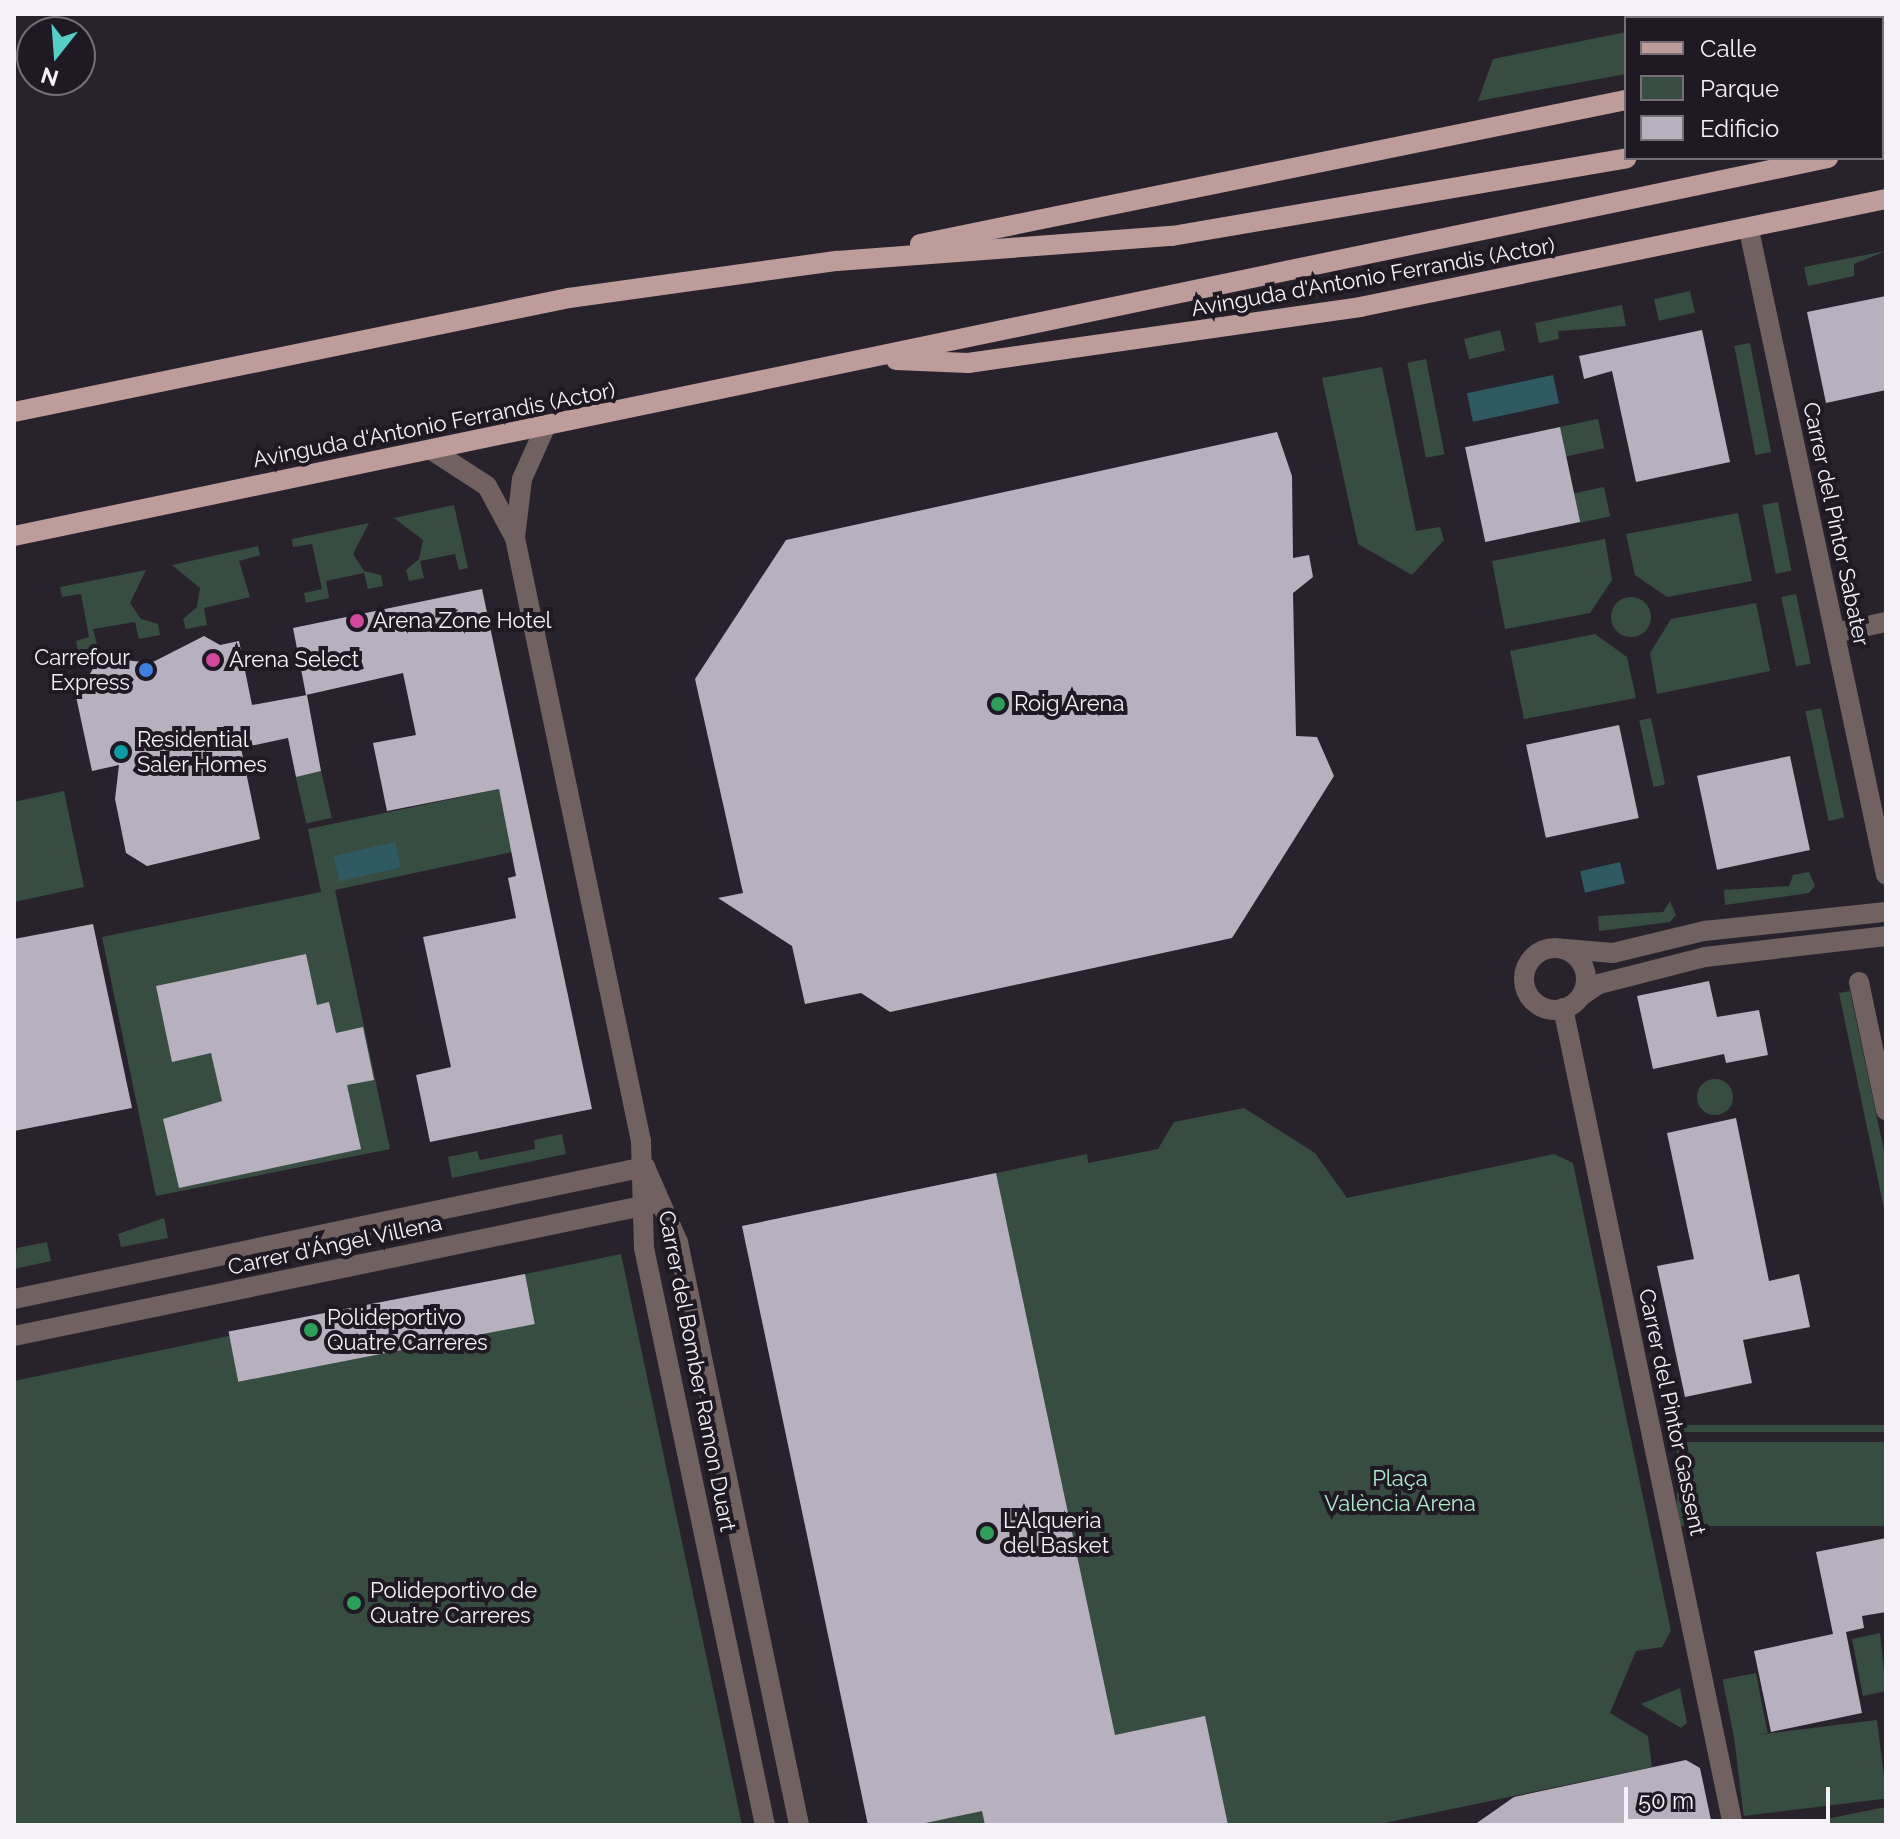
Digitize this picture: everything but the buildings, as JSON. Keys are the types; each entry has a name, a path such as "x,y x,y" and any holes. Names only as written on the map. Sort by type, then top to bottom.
{"main road":[{"path":"837,261 1624,100"},
{"path":"14,412 569,298 837,261 1172,236 1624,158"},
{"name":"Avinguda d'Antonio Ferrandis (Actor)","path":"14,536 544,430 864,359 1818,160"},
{"name":"Avinguda d'Antonio Ferrandis (Actor)","path":"864,359 968,363 1138,342 1371,305 1749,230 1886,199"}],"street":[{"name":"Carrer del Pintor Sabater","path":"1749,230 1886,875"},
{"path":"515,538 522,479 544,430"},
{"path":"433,451 487,486 515,538 645,1167"},
{"path":"1835,633 1886,622"},
{"path":"1886,912 1704,931 1613,953 1548,948 1524,972 1535,1003 1563,1008 1599,984 1705,957 1886,936"},
{"path":"1566,949 1585,969 1581,996"},
{"path":"1859,982 1886,1110"},
{"name":"Carrer del Pintor Gassent","path":"1563,1008 1733,1825"},
{"name":"Carrer del Bomber Ramon Duart","path":"645,1167 665,1200 799,1825"},
{"name":"Carrer del Bomber Ramon Duart","path":"645,1167 639,1208 765,1825"},
{"name":"Carrer d'Ángel Villena","path":"14,1299 645,1167"},
{"name":"Carrer d'Ángel Villena","path":"14,1336 639,1208 665,1200"}],"green space":[{"path":"1886,14 1886,22 1884,16 1702,16"},
{"path":"1624,32 1624,74 1478,101 1493,59"},
{"path":"1886,251 1854,264 1854,276 1808,286 1804,267"},
{"path":"1690,291 1695,312 1659,321 1654,299"},
{"path":"1622,305 1626,326 1558,331 1559,339 1539,343 1535,323"},
{"path":"1500,330 1505,350 1469,359 1464,339"},
{"path":"1750,343 1771,452 1755,455 1734,346"},
{"path":"1426,359 1445,454 1426,458 1407,363"},
{"path":"1382,367 1416,531 1440,527 1444,540 1412,575 1358,544 1322,378"},
{"path":"1598,419 1604,448 1566,456 1560,427"},
{"path":"1604,487 1610,516 1580,523 1574,493"},
{"path":"1778,502 1791,571 1776,574 1762,505"},
{"path":"454,505 468,568 459,570 455,554 420,561 424,578 409,581 406,570 419,559 423,540 394,518"},
{"path":"1738,513 1752,581 1667,597 1635,575 1626,534"},
{"path":"369,523 353,554 364,571 381,575 383,586 368,589 364,573 326,581 329,598 306,603 304,593 322,589 312,544 293,547 292,539"},
{"path":"1605,539 1612,580 1590,613 1505,629 1492,561"},
{"path":"258,546 260,555 239,561 250,597 204,608 207,625 186,629 183,619 197,607 200,588 172,565"},
{"path":"146,570 130,603 141,619 158,624 160,635 139,639 135,622 93,629 98,648 78,652 76,641 89,637 81,594 62,597 60,587"},
{"path":"1796,594 1811,663 1796,667 1781,597"},
{"path":"1631,597 1645,603 1651,617 1645,631 1631,637 1617,631 1611,617 1617,603"},
{"path":"1756,603 1770,671 1657,694 1650,653 1671,619"},
{"path":"1595,634 1627,657 1636,698 1524,719 1510,651"},
{"path":"1821,708 1844,818 1829,821 1805,711"},
{"path":"1651,718 1665,785 1653,787 1639,720"},
{"path":"321,771 332,818 306,824 296,777"},
{"path":"523,784 512,852 335,890 390,1149 156,1196 102,937 321,892 308,829"},
{"path":"64,791 84,887 14,902 14,802"},
{"path":"1809,872 1815,886 1809,893 1725,905 1724,890 1789,886 1793,875"},
{"path":"1670,901 1676,915 1670,922 1599,931 1598,916 1663,912"},
{"path":"1850,991 1886,1160 1886,1218 1839,993"},
{"path":"1715,1079 1728,1084 1733,1097 1728,1110 1715,1115 1702,1110 1697,1097 1702,1084"},
{"name":"Plaça València Arena","path":"1244,1108 1315,1153 1347,1198 1554,1154 1573,1163 1671,1631 1662,1647 1636,1651 1610,1713 1648,1736 1652,1767 1375,1825 868,1825 742,1226 1087,1154 1088,1163 1158,1149 1174,1122"},
{"path":"562,1134 566,1154 452,1178 448,1157 477,1151 480,1160 535,1149 534,1140"},
{"path":"164,1218 168,1238 121,1247 118,1234"},
{"path":"47,1242 51,1261 14,1269 17,1248"},
{"name":"Polideportivo de Quatre Carreres","path":"621,1254 742,1825 14,1825 14,1381"},
{"path":"1676,1425 1886,1425 1886,1432 1676,1432"},
{"path":"1677,1442 1886,1442 1886,1526 1677,1526"},
{"path":"1880,1633 1886,1691 1863,1696 1852,1639"},
{"path":"1756,1673 1768,1733 1734,1739 1723,1679"},
{"path":"1680,1688 1687,1723 1681,1728 1641,1704"},
{"path":"1877,1720 1886,1798 1744,1816 1734,1738"},
{"path":"1886,1807 1886,1825 1796,1825"}],"water":[{"path":"1553,375 1559,403 1473,422 1467,393"},
{"path":"395,842 401,867 339,882 334,856"},
{"path":"1620,862 1625,883 1585,893 1580,871"}],"place":[{"name":"Arena Zone Hotel","path":"357,621"},
{"name":"Arena Select","path":"213,660"},
{"name":"Carrefour Express","path":"146,670"},
{"name":"Roig Arena","path":"998,704"},
{"name":"Residential Saler Homes","path":"121,752"},
{"name":"Polideportivo Quatre Carreres","path":"311,1330"},
{"name":"L'Alqueria del Basket","path":"987,1533"},
{"name":"Polideportivo de Quatre Carreres","path":"354,1603"}]}
